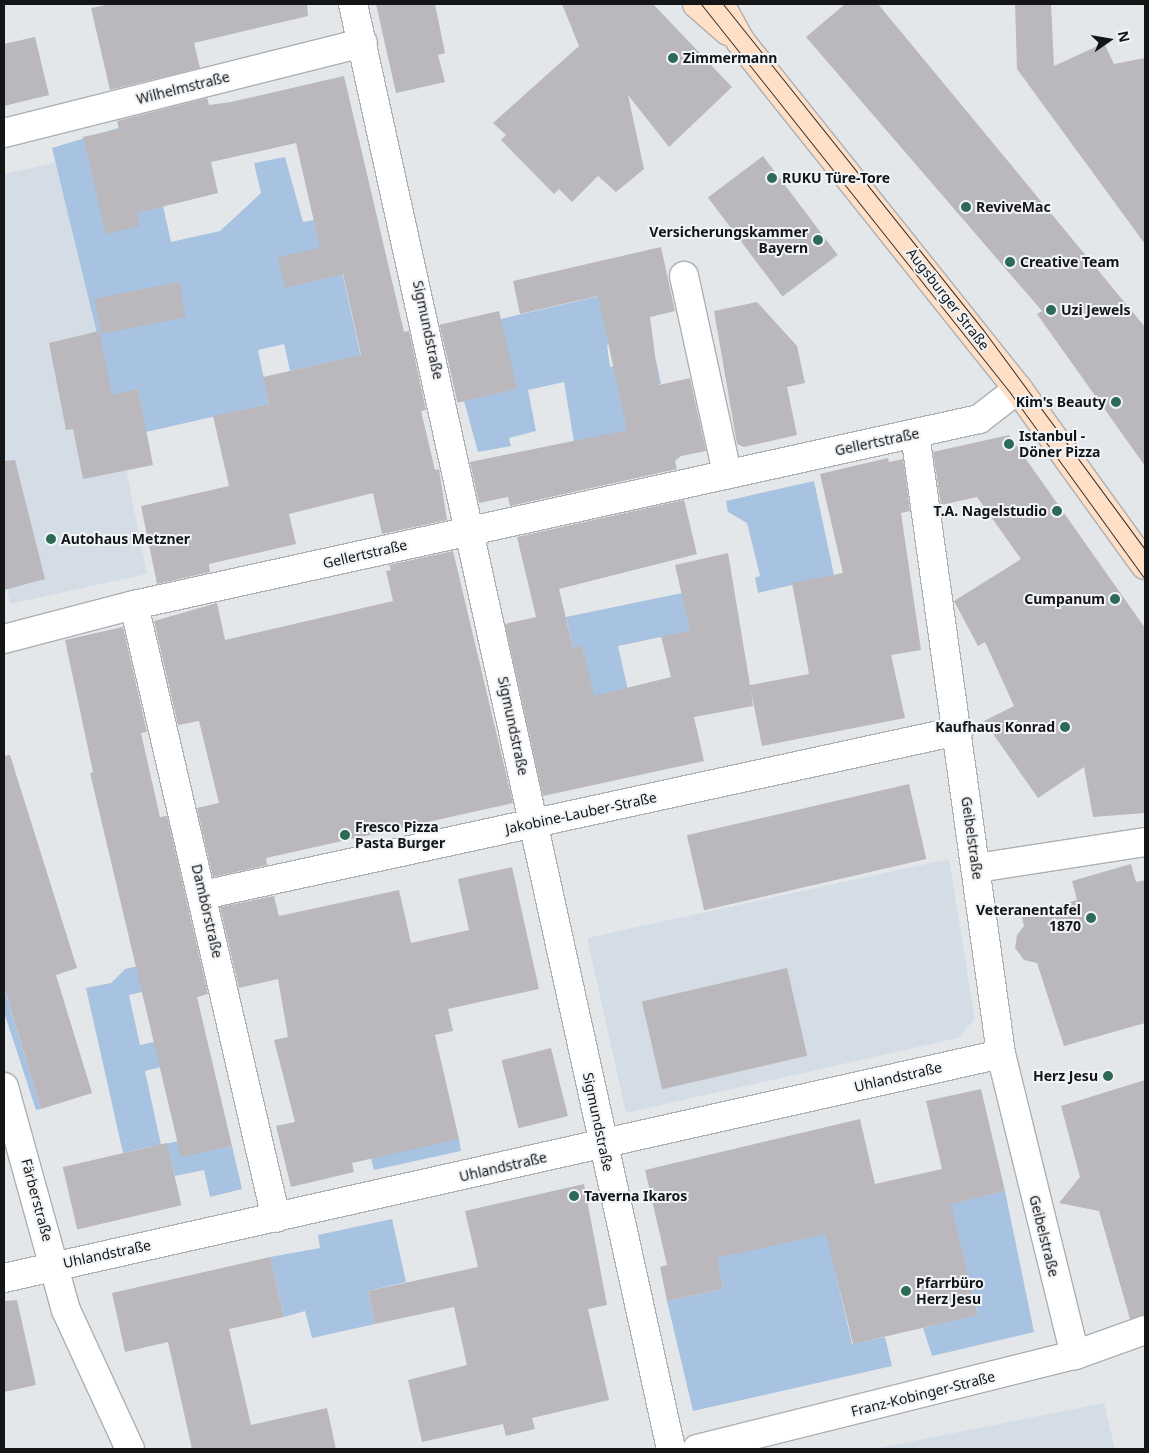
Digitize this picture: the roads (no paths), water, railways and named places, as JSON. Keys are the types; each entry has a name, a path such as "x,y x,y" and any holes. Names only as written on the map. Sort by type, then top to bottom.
{"street":[{"name":"Sigmundstraße","path":"353,4 472,530 533,823 671,1449"},
{"name":"Augsburger Straße","path":"697,4 741,42"},
{"name":"Augsburger Straße","path":"720,4 741,42 1018,389 1145,565"},
{"name":"Wilhelmstraße","path":"4,132 363,43"},
{"path":"684,276 727,474"},
{"name":"Gellertstraße","path":"4,639 134,605 979,419 1018,389"},
{"name":"Geibelstraße","path":"915,434 958,731 1001,1054 1075,1355"},
{"name":"Dambörstraße","path":"134,605 204,895 276,1218"},
{"name":"Jakobine-Lauber-Straße","path":"204,895 958,731"},
{"path":"977,868 1145,842"},
{"name":"Uhlandstraße","path":"4,1278 1001,1054"},
{"name":"Färberstraße","path":"4,1087 56,1265 66,1310 130,1449"},
{"name":"Franz-Kobinger-Straße","path":"697,1449 1075,1355 1145,1330"}],"tram line":[{"path":"701,4 1011,394 1145,579"},
{"path":"723,4 984,331 1145,549"}],"place":[{"name":"Zimmermann","path":"673,58"},
{"name":"RUKU Türe-Tore","path":"772,178"},
{"name":"ReviveMac","path":"966,207"},
{"name":"Versicherungskammer Bayern","path":"818,240"},
{"name":"Creative Team","path":"1010,262"},
{"name":"Uzi Jewels","path":"1051,310"},
{"name":"Kim's Beauty","path":"1116,402"},
{"name":"Istanbul - Döner Pizza","path":"1009,444"},
{"name":"T.A. Nagelstudio","path":"1057,511"},
{"name":"Autohaus Metzner","path":"51,539"},
{"name":"Cumpanum","path":"1115,599"},
{"name":"Kaufhaus Konrad","path":"1065,727"},
{"name":"Fresco Pizza Pasta Burger","path":"345,835"},
{"name":"Veteranentafel 1870","path":"1091,918"},
{"name":"Herz Jesu","path":"1108,1076"},
{"name":"Taverna Ikaros","path":"574,1196"},
{"name":"Pfarrbüro Herz Jesu","path":"906,1291"}]}
